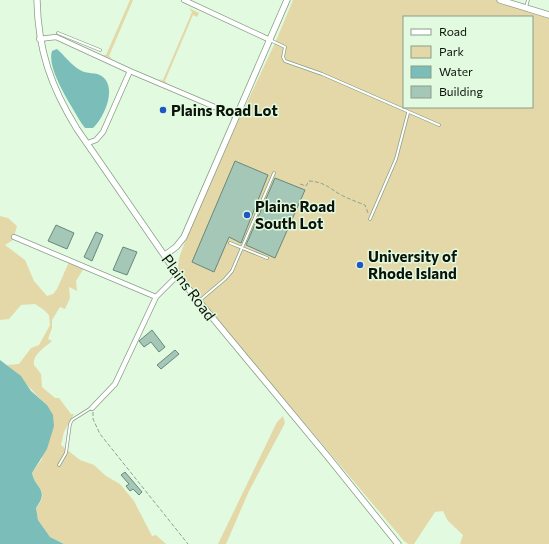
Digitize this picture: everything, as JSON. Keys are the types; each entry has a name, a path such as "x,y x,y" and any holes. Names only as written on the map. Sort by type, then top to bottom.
{"street":[{"name":"Plains Road","path":"37,0 39,39 51,81 64,107 178,275 328,456 398,544"},
{"path":"184,0 270,40"},
{"path":"165,255 176,247 184,237 287,0"},
{"path":"500,0 549,15"},
{"path":"39,39 56,37 130,71 236,116"},
{"path":"88,143 96,140 104,132 130,71"},
{"path":"14,237 156,297"},
{"path":"92,408 115,384 156,297 178,275"}],"lane":[{"path":"526,8 528,0"},
{"path":"58,33 100,50"},
{"path":"270,40 285,47 283,57 285,61 322,74 408,113 439,125"},
{"path":"370,219 396,159 408,113"},
{"path":"198,301 225,279 232,271 274,173"},
{"path":"230,243 267,258"},
{"path":"59,464 66,453 70,424 72,420 92,408"}],"path":[{"path":"300,184 306,186 309,181 318,182 334,189 340,194 365,206 370,219"},
{"path":"92,408 93,419 100,434 188,544"}],"green space":[{"path":"130,0 133,0 109,56 112,59 102,55 106,55"},
{"name":"University of Rhode Island","path":"293,0 501,0 549,14 549,544 460,544 463,535 448,521 443,511 435,512 414,544 408,544 404,541 183,279 178,268 179,258 198,206 275,43"},
{"path":"189,8 199,13 197,17 193,15 165,81 168,84 158,79 163,80 192,12"},
{"path":"0,216 8,218 17,226 13,240 5,245 25,260 34,281 47,296 53,294 57,289 69,262 84,268 76,281 77,291 69,287 70,298 65,309 60,307 52,320 52,328 48,339 52,341 37,355 34,365 41,374 42,387 55,398 59,398 71,414 74,414 64,432 61,445 80,460 94,465 106,476 120,484 134,501 152,536 156,535 166,544 64,544 50,537 38,520 36,508 42,497 42,493 32,473 42,459 47,405 7,365 19,364 31,348 39,345 50,325 49,315 35,304 21,305 9,319 0,320"},
{"path":"283,416 285,423 249,491 226,544 218,544 277,422"}],"water":[{"path":"57,49 77,68 86,72 100,75 107,82 109,96 105,111 93,128 85,128 82,124 56,78 51,59 52,51"},
{"path":"0,360 21,376 31,391 47,405 53,415 54,426 47,449 32,473 42,493 40,502 36,508 38,520 50,537 64,544 0,544"}],"building":[{"path":"235,161 268,175 241,243 229,237 214,272 192,262"},
{"path":"275,178 305,190 275,258 246,245"},
{"path":"56,225 74,233 67,249 48,241"},
{"path":"96,232 103,235 92,261 84,257"},
{"path":"123,247 137,252 127,275 113,270"},
{"path":"152,330 165,347 159,352 151,342 144,347 139,341"},
{"path":"175,350 179,354 161,369 157,365"},
{"path":"125,472 142,492 139,495 133,489 130,491 126,486 129,484 121,475"}],"place":[{"name":"Plains Road Lot","path":"163,110"},
{"name":"Plains Road South Lot","path":"247,215"},
{"name":"University of Rhode Island","path":"360,265"}]}
